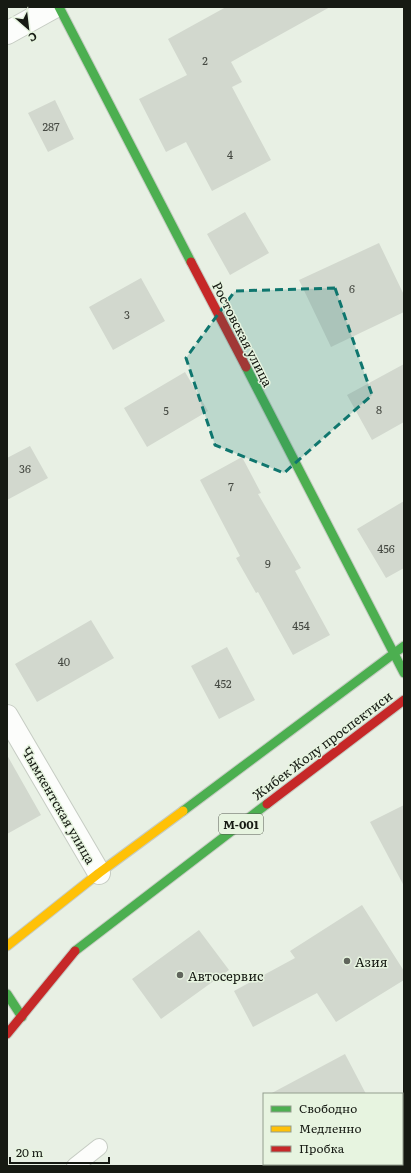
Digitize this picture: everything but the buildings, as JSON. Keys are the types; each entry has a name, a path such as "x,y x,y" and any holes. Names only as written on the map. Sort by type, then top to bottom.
{"main road":[{"name":"Ростовская улица","path":"59,7 404,673"},
{"path":"7,946 99,873 404,646"},
{"name":"Жибек Жолу проспектиси","path":"7,1034 78,948 404,700"},
{"path":"7,994 22,1016"}],"street":[{"path":"7,33 54,7"},
{"name":"Чымкентская улица","path":"7,716 99,873"}],"lane":[{"path":"75,1166 99,1147"}],"highlighted area":[{"path":"335,288 372,395 284,473 215,445 186,358 235,291"}],"traffic: fast":[{"path":"59,7 191,262"},
{"path":"246,367 404,673"},
{"path":"183,811 404,646"},
{"path":"75,951 267,804"},
{"path":"7,994 22,1017"}],"traffic: slow":[{"path":"7,946 99,873 183,811"}],"traffic: jam":[{"path":"191,262 246,367"},
{"path":"267,804 404,700"},
{"path":"7,1034 75,951"}],"place":[{"name":"Азия","path":"347,961"},
{"name":"Автосервис","path":"180,975"}]}
